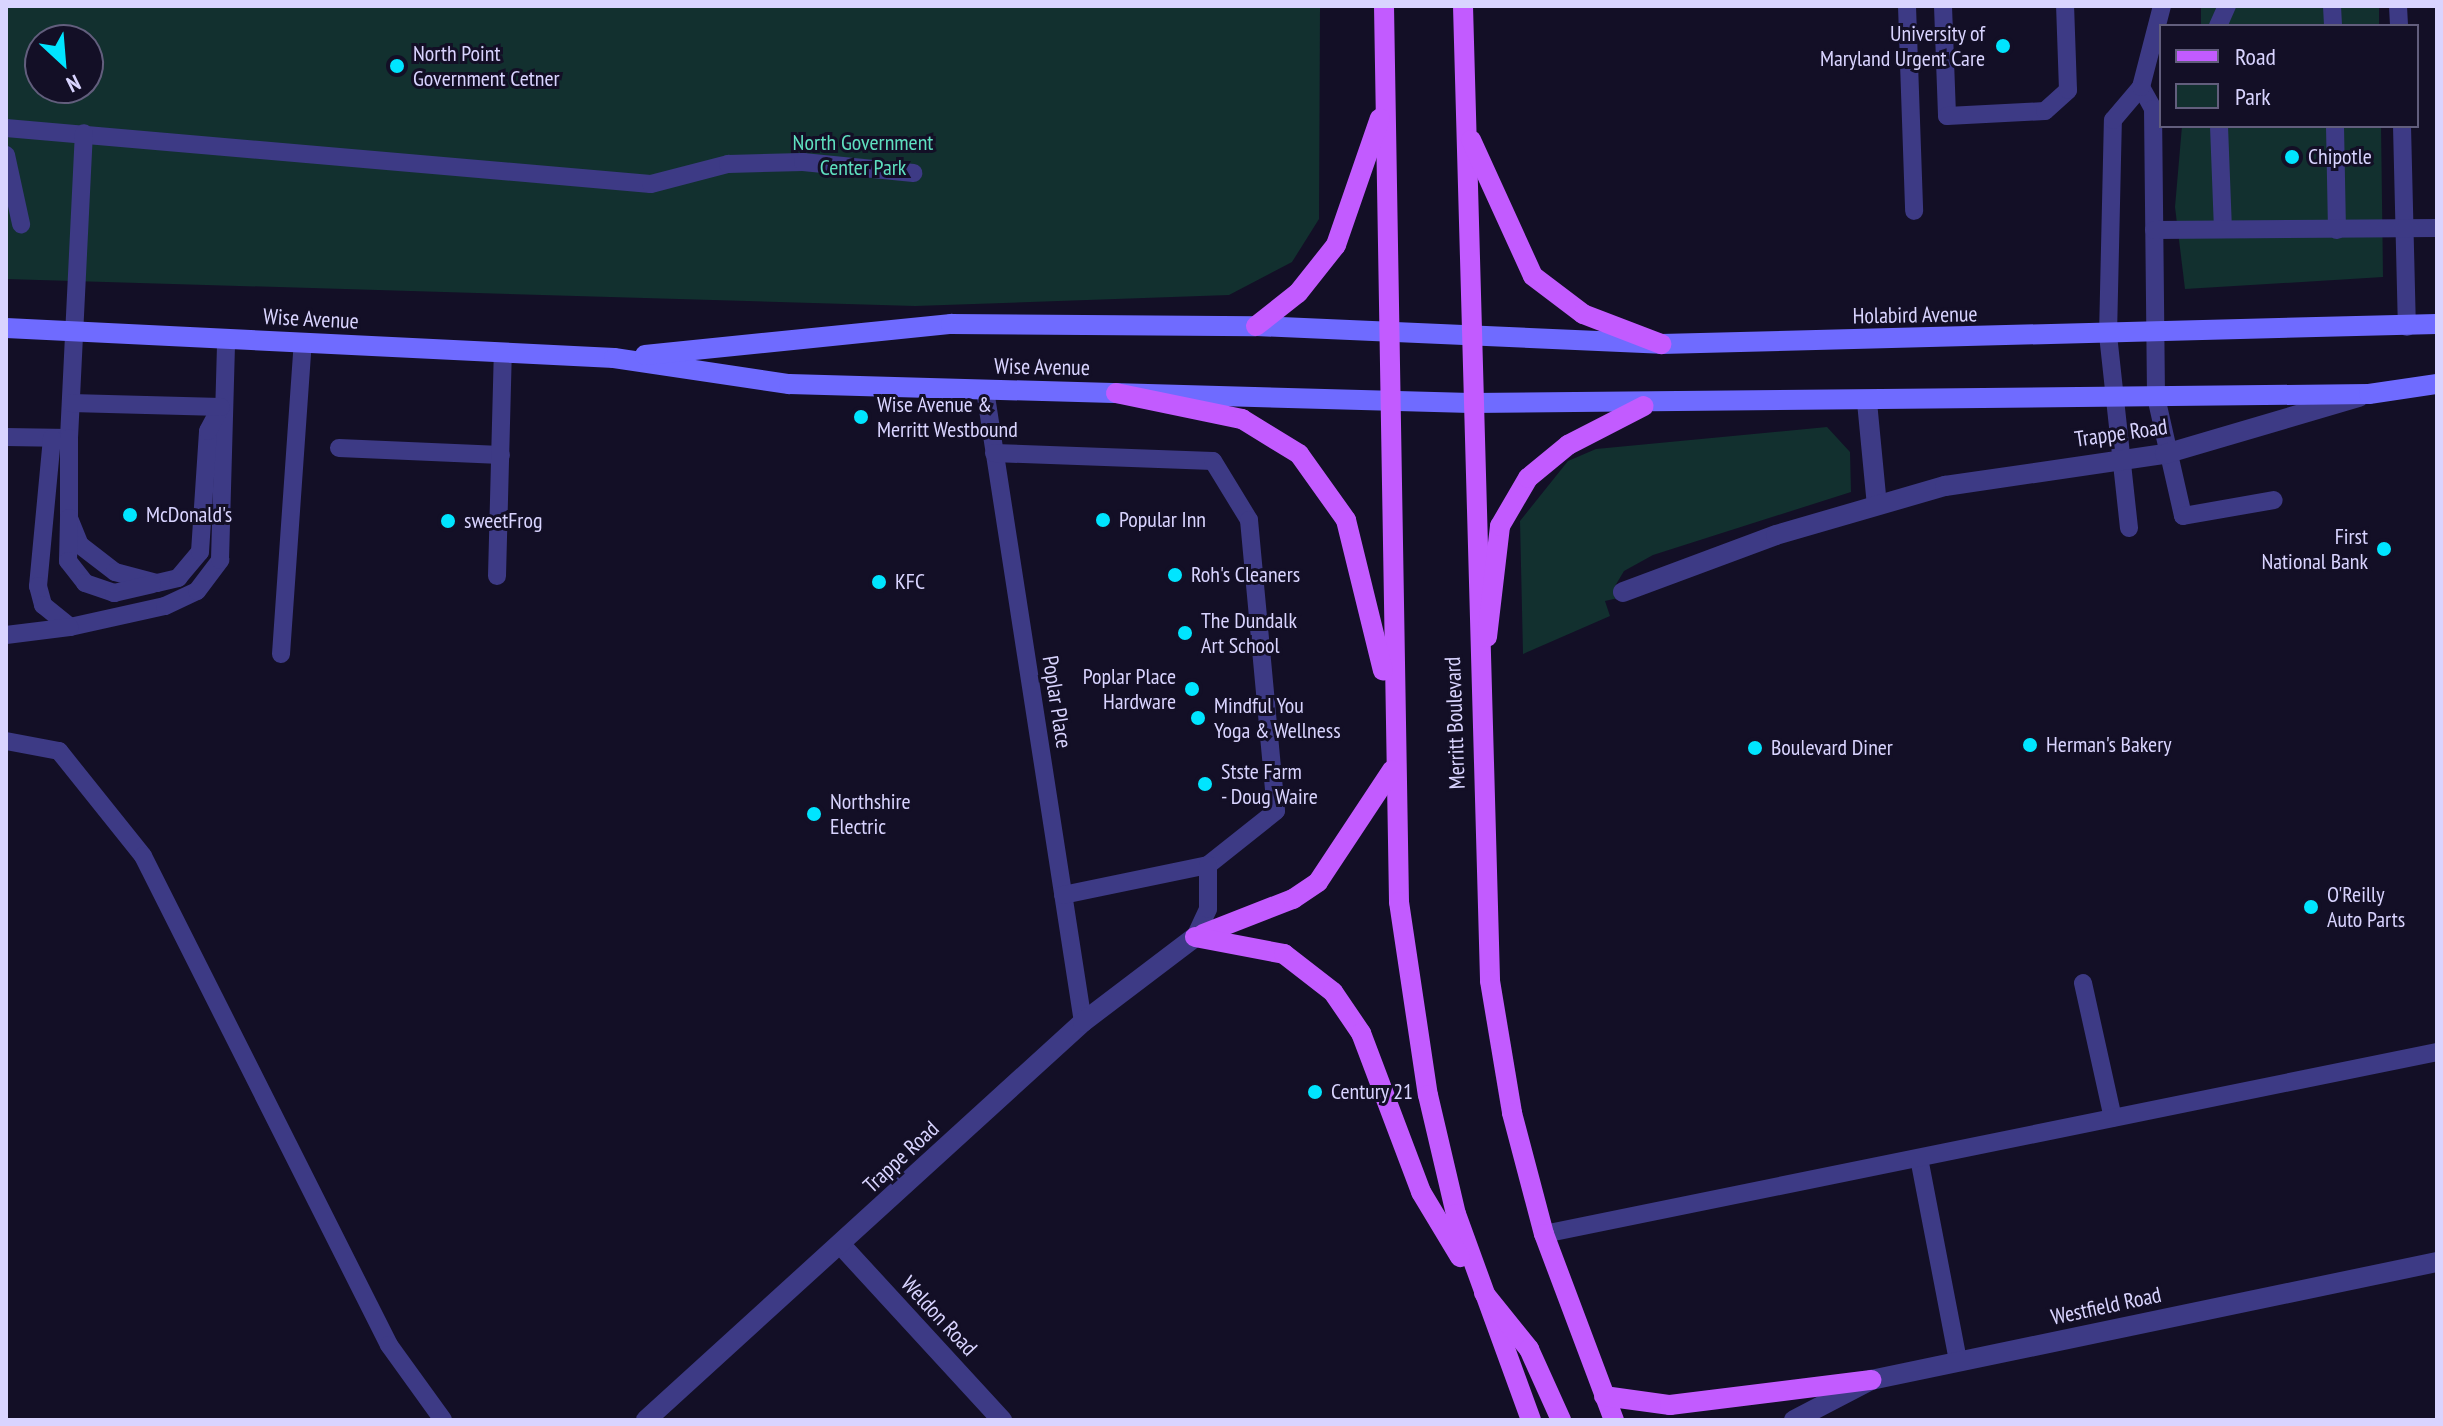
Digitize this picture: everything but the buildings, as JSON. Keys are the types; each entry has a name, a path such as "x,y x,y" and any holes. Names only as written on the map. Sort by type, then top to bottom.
{"main road":[{"path":"1384,6 1393,332 1392,770 1410,998 1475,1282 1531,1420"},
{"name":"Merritt Boulevard","path":"1463,6 1478,712 1490,981 1512,1113 1544,1234 1614,1420"},
{"path":"1256,326 1298,293 1336,245 1385,99"},
{"path":"1466,126 1533,276 1583,314 1661,344"},
{"name":"Wise Avenue","path":"614,358 951,324 1256,326 1393,332"},
{"name":"Holabird Avenue","path":"1393,332 1661,344 2156,335 2437,324"},
{"name":"Wise Avenue","path":"6,328 614,358 789,384 1471,403"},
{"path":"1471,403 1644,406 2369,394 2437,384"},
{"path":"1116,393 1242,419 1316,474 1346,520 1391,701"},
{"path":"1478,712 1500,526 1513,500 1568,445 1644,406"},
{"path":"1195,937 1271,909 1318,882 1392,770"},
{"path":"1195,937 1284,954 1333,992 1361,1033 1421,1192 1475,1282 1529,1349 1561,1420"},
{"path":"1604,1396 1670,1405 1871,1380"}],"street":[{"name":"Trappe Road","path":"1623,592 1877,505 2035,468 2165,454 2369,394"},
{"path":"1867,402 1877,505"},
{"name":"Trappe Road","path":"646,1420 1083,1022 1195,937"},
{"name":"Weldon Road","path":"841,1245 1002,1420"},
{"name":"Westfield Road","path":"1794,1420 1871,1380 2437,1262"}],"lane":[{"path":"1907,6 1914,211"},
{"path":"1943,6 1947,116 2045,111 2068,90 2065,6"},
{"path":"2129,528 2111,398 2108,336 2113,120 2141,87 2162,6"},
{"path":"2141,87 2153,109 2156,397 2165,454 2183,516 2274,500"},
{"path":"6,128 651,184 728,164 803,162 913,173"},
{"path":"2219,128 2223,229"},
{"path":"2335,128 2337,230"},
{"path":"2402,128 2407,327"},
{"path":"70,627 43,605 38,586 60,438 71,403 77,332 84,133"},
{"path":"6,155 21,224"},
{"path":"2154,230 2437,228"},
{"path":"6,635 70,627 165,606 197,591 220,560 221,407 226,339"},
{"path":"281,654 303,343"},
{"path":"497,576 503,352"},
{"name":"Poplar Place","path":"985,390 1083,1022"},
{"path":"71,403 221,407"},
{"path":"60,438 69,518 68,561 85,583 114,593 178,578 200,552 208,431 221,407"},
{"path":"6,437 60,438"},
{"path":"339,448 501,455"},
{"path":"994,453 1213,461 1249,520 1276,811 1208,865 1063,895"},
{"path":"69,518 80,545 115,572 157,583"},
{"path":"6,741 59,751 143,856 389,1345 443,1420"},
{"path":"1195,937 1208,909 1208,865"},
{"path":"2083,983 2113,1118"},
{"path":"1544,1234 2437,1052"},
{"path":"1919,1158 1958,1361"}],"green space":[{"name":"North Government Center Park","path":"6,6 1320,6 1319,219 1292,262 1229,295 915,306 6,279"},
{"path":"2201,6 2379,6 2379,24 2201,24"},
{"path":"2182,128 2381,128 2383,277 2185,289 2175,207"},
{"path":"1827,427 1850,452 1851,492 1653,555 1624,571 1615,586 1618,598 1605,601 1610,616 1523,654 1520,521 1568,461 1596,449"}],"place":[{"name":"University of Maryland Urgent Care","path":"2003,46"},
{"name":"North Point Government Cetner","path":"397,66"},
{"name":"Chipotle","path":"2292,157"},
{"name":"Wise Avenue & Merritt Westbound","path":"861,417"},
{"name":"McDonald's","path":"130,515"},
{"name":"Popular Inn","path":"1103,520"},
{"name":"sweetFrog","path":"448,521"},
{"name":"First National Bank","path":"2384,549"},
{"name":"Roh's Cleaners","path":"1175,575"},
{"name":"KFC","path":"879,582"},
{"name":"The Dundalk Art School","path":"1185,633"},
{"name":"Poplar Place Hardware","path":"1192,689"},
{"name":"Mindful You Yoga & Wellness","path":"1198,718"},
{"name":"Herman's Bakery","path":"2030,745"},
{"name":"Boulevard Diner","path":"1755,748"},
{"name":"Stste Farm - Doug Waire","path":"1205,784"},
{"name":"Northshire Electric","path":"814,814"},
{"name":"O'Reilly Auto Parts","path":"2311,907"},
{"name":"Century 21","path":"1315,1092"}]}
